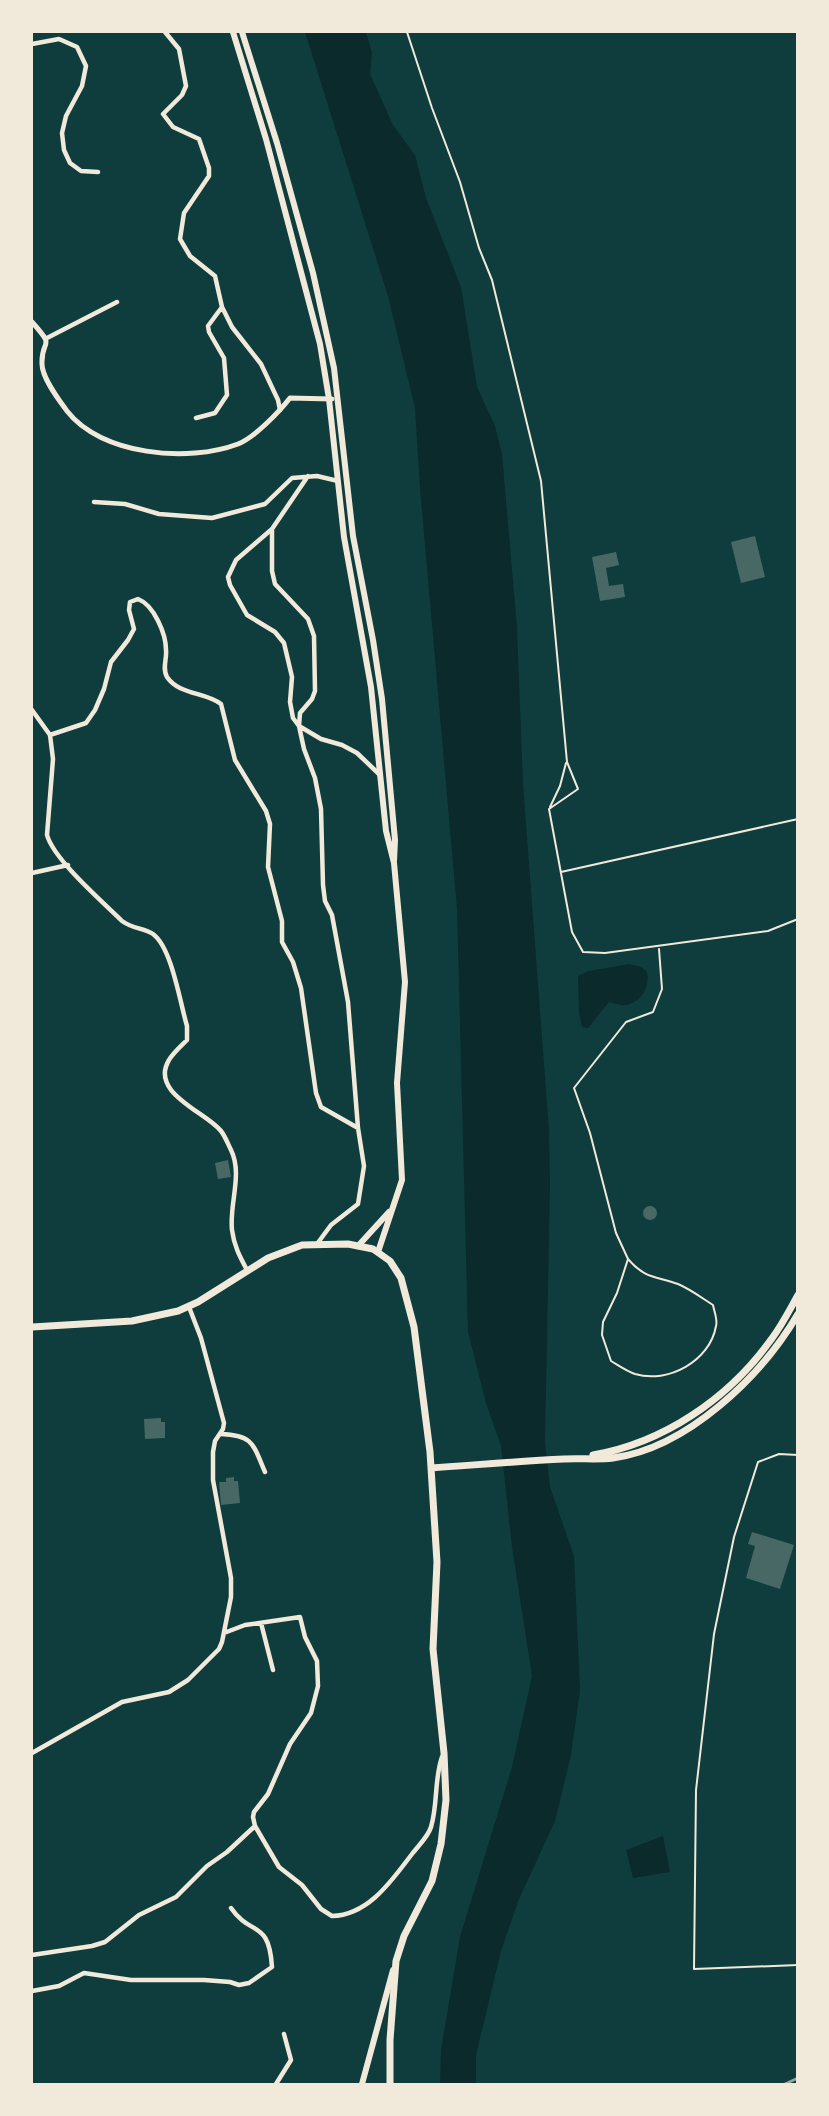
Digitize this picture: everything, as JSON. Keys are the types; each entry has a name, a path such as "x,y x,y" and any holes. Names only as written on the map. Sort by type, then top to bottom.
{"highway":[{"path":"32,1327 132,1321 166,1315 189,1307 247,1270 302,1245 358,1246 378,1252 398,1272 407,1294 414,1327 431,1468 436,1562 433,1648 446,1800 442,1844 432,1881 404,1936 396,1961 390,2040 390,2084"},
{"path":"564,1459 611,1451 644,1441 658,1436 691,1416 758,1357 782,1323 797,1295"},
{"path":"431,1468 613,1458 660,1444 720,1404 750,1378 774,1350 797,1314"}],"main road":[{"path":"233,32 300,261 320,344 350,570 375,712 386,831 394,863"},
{"path":"242,32 277,143 313,273 329,344 338,399 353,536 382,699 405,982 397,1083 402,1181 378,1252"},
{"path":"358,1246 393,1208"},
{"path":"362,2084 396,1961"}],"street":[{"path":"165,32 179,49 186,86 182,95 163,114 173,127 199,139 209,168 209,176 184,212 180,239 190,256 215,276 222,307 232,327 261,364 278,400 280,411"},
{"path":"32,44 59,38 77,47 86,66 82,86 66,116 62,132 64,150 70,163 81,171 98,172"},
{"path":"117,302 47,338 41,363 44,374 67,411 79,423 126,448 176,454 211,451 240,443 280,411 290,398 338,399"},
{"path":"195,418 215,413 227,395 224,358 208,326 222,307"},
{"path":"32,322 47,338"},
{"path":"94,502 125,504 159,514 212,518 265,504 292,478 308,476 338,481"},
{"path":"308,476 272,529 236,560 228,577 247,615 275,632 284,643 292,677 290,702 293,718 299,726 321,739 357,753 381,776"},
{"path":"272,529 272,570 275,584 308,619 314,636 315,691 300,713 299,726 315,778 321,809 323,885 325,901 332,915 348,1002 358,1128 364,1166 358,1205 331,1225 317,1244"},
{"path":"50,735 86,723 104,689 108,668 134,629 131,602 138,599 145,602 164,635 167,653 164,670 168,679 185,691 212,697 221,704 235,760 266,811 270,824 268,867 282,921 282,942 293,962 301,988 316,1093 321,1107 358,1128"},
{"path":"32,710 50,735 53,759 47,835 49,842 68,866 122,922 131,928 151,933 164,947 187,1026 187,1040 169,1060 165,1069 166,1080 176,1098 201,1113 221,1131 233,1154 235,1182 232,1230 237,1252 247,1270"},
{"path":"32,873 68,866"},
{"path":"32,1753 122,1702 169,1692 188,1680 219,1648 231,1597 231,1578 213,1480 215,1441 224,1423 201,1338 189,1307"},
{"path":"220,1434 247,1438 265,1472"},
{"path":"224,1633 245,1625 300,1617 304,1637 317,1661 318,1686 311,1713 290,1744 268,1794 254,1812 255,1826 279,1867 302,1885 321,1909 332,1916 360,1908 382,1893 430,1830 436,1803 437,1772 444,1753"},
{"path":"261,1623 274,1670"},
{"path":"32,1955 105,1942 139,1915 176,1897 207,1866 255,1826"},
{"path":"32,1991 59,1986 84,1973 131,1980 204,1980 239,1985 249,1983 272,1967 271,1947 261,1931 236,1915 231,1908"},
{"path":"276,2084 291,2060 284,2034"}],"lane":[{"path":"797,1455 779,1454 758,1462 734,1537 716,1622 696,1790 694,1969 797,1965"}],"path":[{"path":"407,32 492,280 541,481 567,762 578,789 549,809"},
{"path":"567,762 549,809 572,932 583,951 605,953 768,931 797,919"},
{"path":"560,873 797,819"},
{"path":"628,1259 617,1293 603,1322 602,1335 611,1361 634,1374 650,1376 668,1374 692,1364 705,1353 717,1325 713,1304 679,1285 650,1277 628,1259 616,1233 590,1133 574,1088 626,1022 653,1012 662,989 659,947"}],"water":[{"path":"305,32 366,32 372,53 370,74 393,125 415,155 426,198 461,287 477,387 495,426 502,454 517,628 523,784 549,1131 545,1442 550,1487 574,1556 580,1690 571,1755 555,1821 519,1899 501,1951 476,2055 476,2084 440,2084 441,2050 460,1937 512,1767 532,1676 512,1547 501,1446 486,1403 468,1332 457,909 415,408 388,296"},
{"path":"629,964 641,967 647,972 647,984 642,995 627,1005 609,1002 588,1028 582,1027 578,976 589,971"},
{"path":"663,1836 670,1872 633,1878 626,1850"}],"building":[{"path":"755,536 765,577 741,583 731,542"},
{"path":"616,552 619,565 606,568 609,586 623,584 625,597 600,601 592,557"},
{"path":"228,1160 231,1177 218,1179 215,1163"},
{"path":"650,1206 655,1208 655,1218 650,1220 645,1218 643,1213 645,1208"},
{"path":"161,1418 161,1422 165,1422 165,1438 145,1439 144,1419"},
{"path":"234,1477 234,1481 238,1481 240,1503 221,1505 219,1482 226,1482 226,1478"},
{"path":"752,1532 794,1545 780,1589 746,1578 755,1546 748,1544"}],"railway":[{"path":"785,2084 798,2078"}]}
